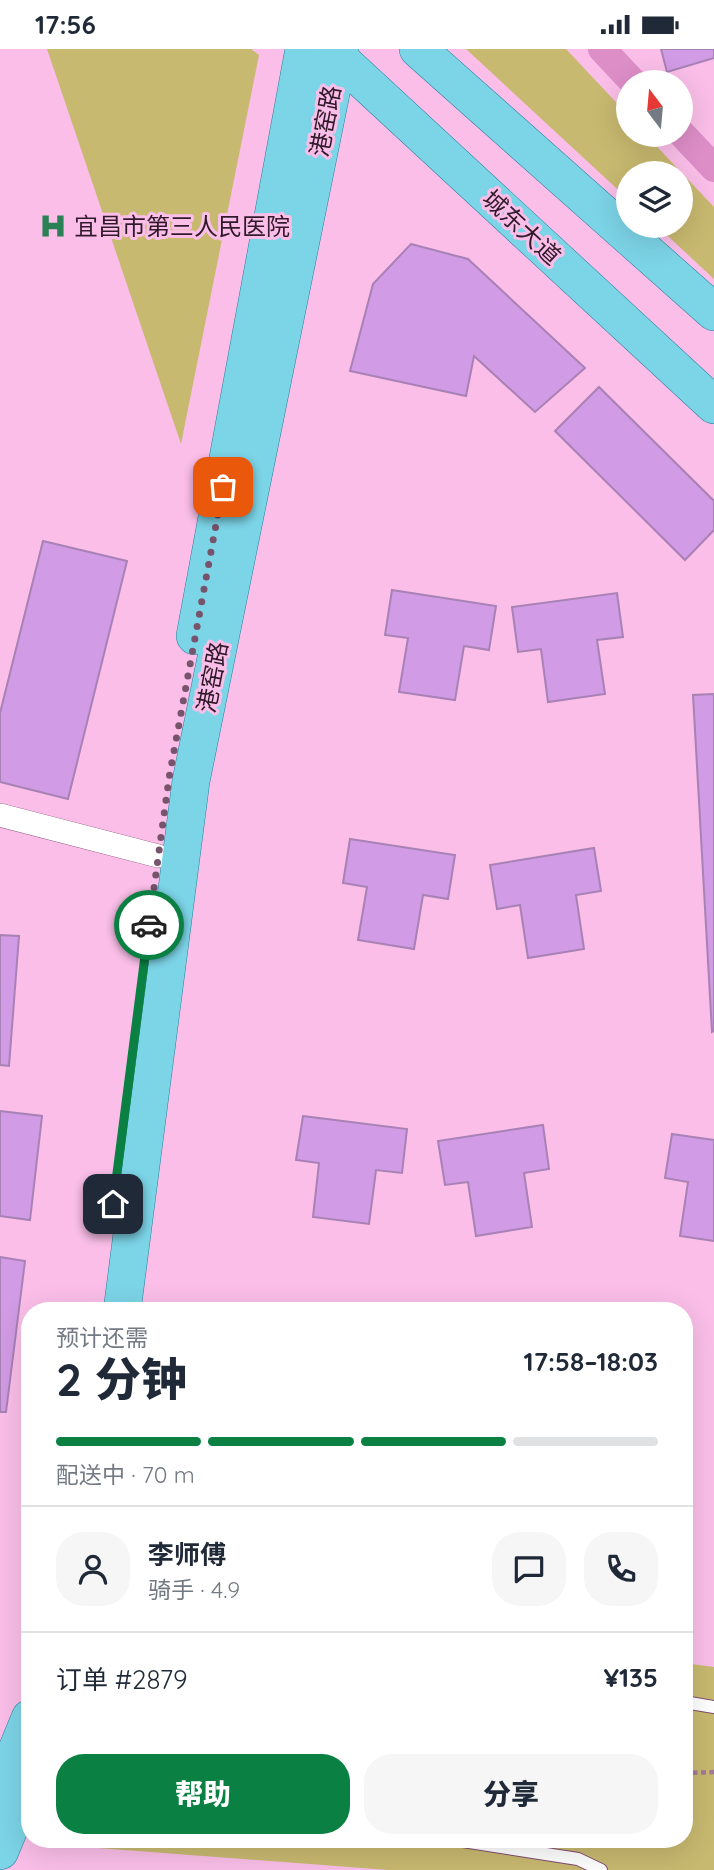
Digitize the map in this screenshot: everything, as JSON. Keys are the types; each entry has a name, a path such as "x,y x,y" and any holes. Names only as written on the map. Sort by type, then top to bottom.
{"main road":[{"path":"418,49 714,312"},
{"name":"城东大道","path":"328,51 714,405"},
{"name":"港窑路","path":"100,1302 169,778 328,51"},
{"name":"港窑路","path":"123,1302 191,781 328,51"},
{"path":"0,1851 18,1768"}],"street":[{"path":"0,815 158,856"}],"lane":[{"path":"693,1704 714,1707"},
{"path":"508,1848 578,1859 601,1870"}],"path":[{"path":"693,1773 714,1772"}],"shaded area":[{"path":"47,49 251,49 259,55 181,444"},
{"path":"466,49 566,49 616,102 616,147 657,147 671,161 616,161 616,188"},
{"path":"693,185 714,207 714,279 670,238 693,238"},
{"path":"693,1664 714,1667 714,1870 388,1870 98,1848 693,1848"}],"building":[{"path":"661,49 714,49 714,58 666,70"},
{"path":"411,244 468,259 585,368 535,412 474,356 466,396 350,371 373,284"},
{"path":"599,387 714,501 714,530 685,560 555,431"},
{"path":"43,541 127,561 68,799 0,782 0,713"},
{"path":"392,590 496,606 489,650 464,646 455,700 399,692 408,638 385,635"},
{"path":"617,593 623,637 597,640 605,694 548,702 541,649 518,652 512,607"},
{"path":"714,694 714,1031 712,1032 693,695"},
{"path":"350,839 455,855 448,899 423,895 414,949 358,940 367,887 343,883"},
{"path":"594,848 601,891 576,895 584,949 528,958 520,905 497,909 490,865"},
{"path":"0,935 19,936 9,1066 0,1065"},
{"path":"0,1111 42,1116 30,1220 0,1216"},
{"path":"303,1116 407,1129 402,1173 376,1170 369,1224 313,1217 319,1163 296,1160"},
{"path":"543,1125 549,1169 524,1173 532,1227 476,1236 468,1182 445,1185 438,1141"},
{"path":"672,1134 714,1140 714,1241 680,1236 688,1182 665,1178"},
{"path":"0,1257 25,1261 6,1412 0,1412"}],"waterway":[{"path":"602,49 622,70"},
{"path":"693,146 714,168"}],"way so far":[{"path":"149,925 169,778 223,487"}],"place":[{"name":"宜昌市第三人民医院","path":"53,226"}],"route":[{"path":"113,1204 149,925"}]}
